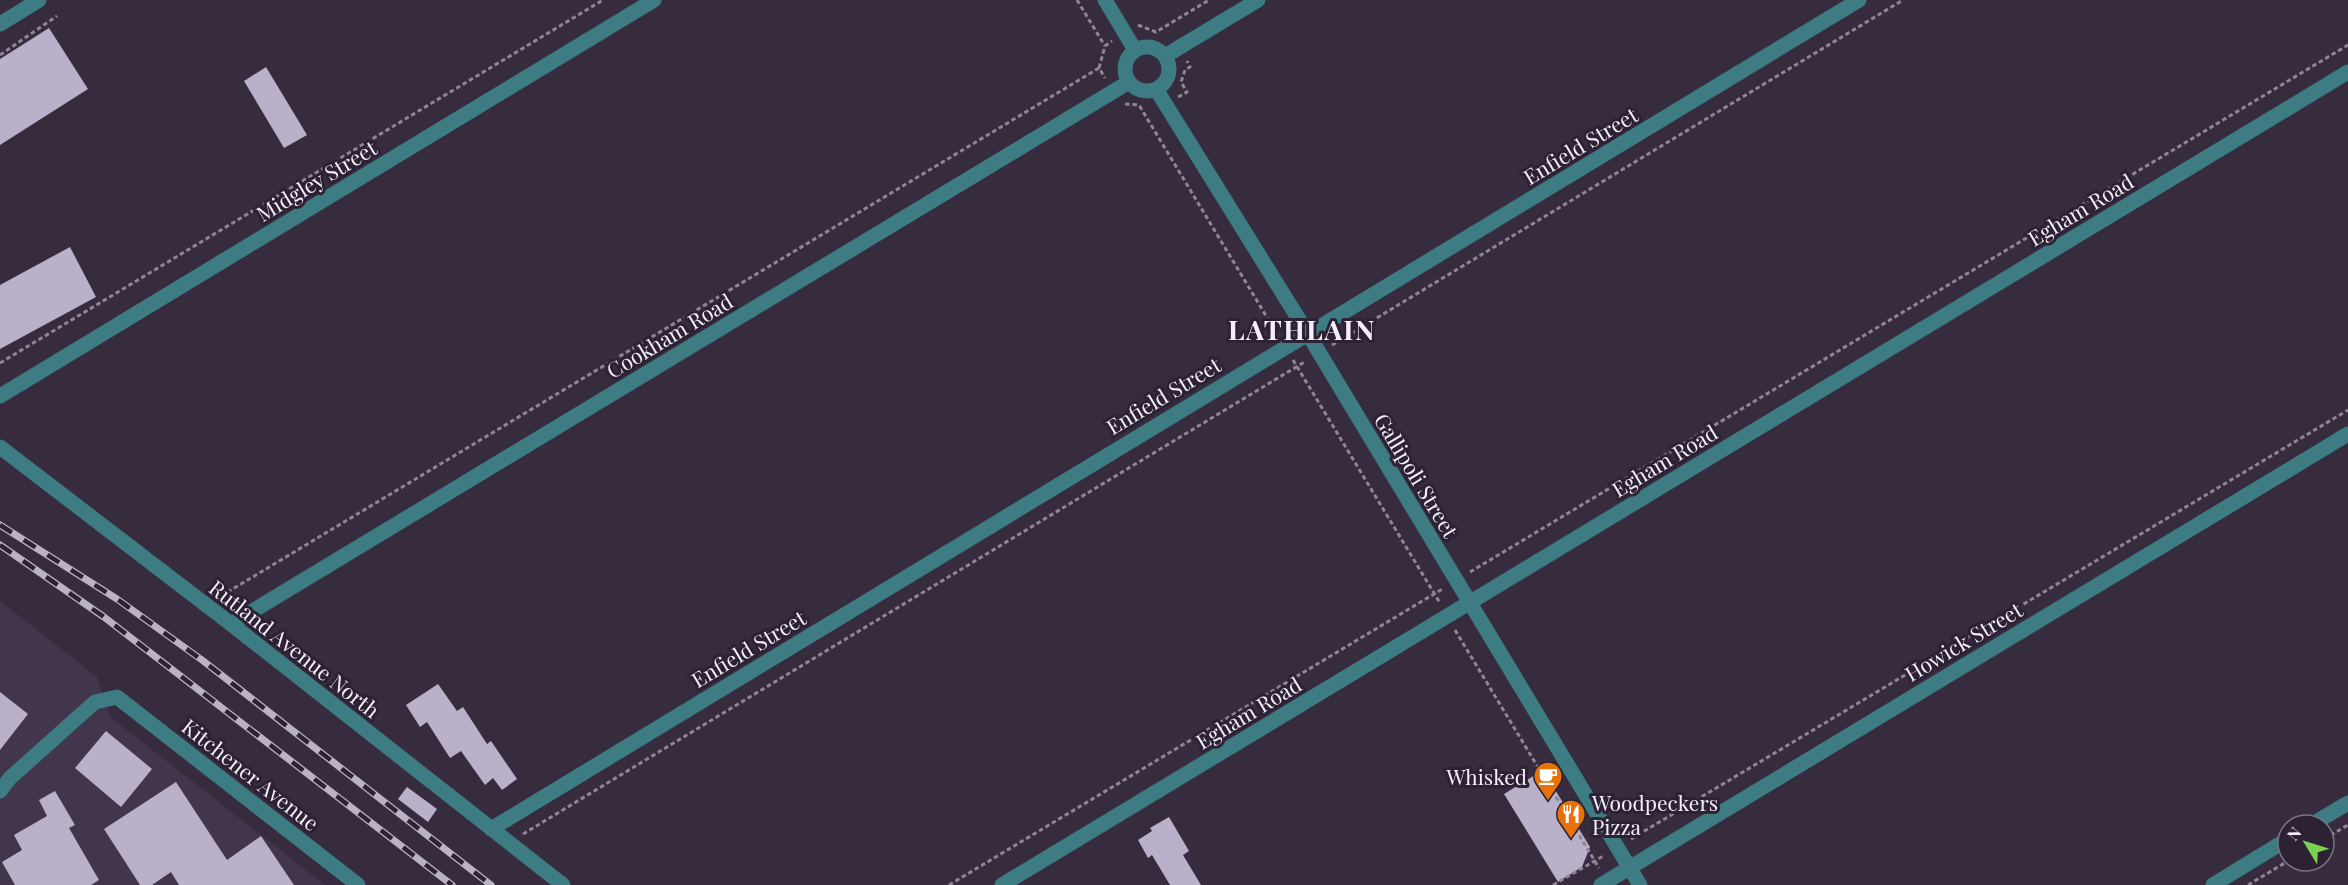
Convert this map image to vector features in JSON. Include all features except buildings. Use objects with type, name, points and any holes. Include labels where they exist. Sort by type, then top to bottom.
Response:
[{"type":"street","points":[[0,24],[39,0]]},
{"type":"street","name":"Midgley Street","points":[[0,396],[654,0]]},
{"type":"street","points":[[1105,0],[1136,50]]},
{"type":"street","points":[[1165,56],[1258,0]]},
{"type":"street","name":"Enfield Street","points":[[491,829],[1859,0]]},
{"type":"street","points":[[1154,48],[1165,56],[1168,63],[1167,78],[1156,89],[1144,91],[1129,82],[1125,68],[1126,61],[1136,50],[1154,48]]},
{"type":"street","name":"Egham Road","points":[[1002,885],[2348,72]]},
{"type":"street","name":"Cookham Road","points":[[231,624],[1129,82]]},
{"type":"street","name":"Gallipoli Street","points":[[1156,89],[1308,334],[1640,885]]},
{"type":"street","name":"Howick Street","points":[[1604,883],[2348,434]]},
{"type":"street","name":"Rutland Avenue North","points":[[0,447],[207,605],[563,885]]},
{"type":"street","name":"Kitchener Avenue","points":[[5,779],[95,702],[117,697],[358,885]]},
{"type":"street","points":[[0,791],[5,779]]},
{"type":"street","points":[[2332,813],[2348,803]]},
{"type":"street","points":[[2213,885],[2276,846]]},
{"type":"path","points":[[0,363],[603,0]]},
{"type":"path","points":[[1077,0],[1105,46]]},
{"type":"path","points":[[207,605],[1099,68],[1105,46],[1125,33],[1139,25],[1156,32],[1209,0]]},
{"type":"path","points":[[519,837],[1903,0]]},
{"type":"path","points":[[0,55],[57,16]]},
{"type":"path","points":[[1147,118],[1187,92],[1181,82],[1185,70],[1190,67],[1168,25]]},
{"type":"path","points":[[949,885],[2348,45]]},
{"type":"path","points":[[1099,68],[1120,103],[1138,105],[1147,118],[1595,861],[1604,883]]},
{"type":"path","points":[[1553,885],[2348,410]]},
{"type":"path","points":[[2248,885],[2276,868]]},
{"type":"shaded area","points":[[0,601],[97,677],[110,717],[325,885],[0,885]]},
{"type":"railway","points":[[0,525],[117,599],[202,660],[491,885]]},
{"type":"railway","points":[[0,545],[104,617],[452,885]]},
{"type":"place","name":"Whisked","points":[[1548,802]]},
{"type":"place","name":"Woodpeckers Pizza","points":[[1571,840]]},
{"type":"district","name":"LATHLAIN","points":[[1302,329]]}]
